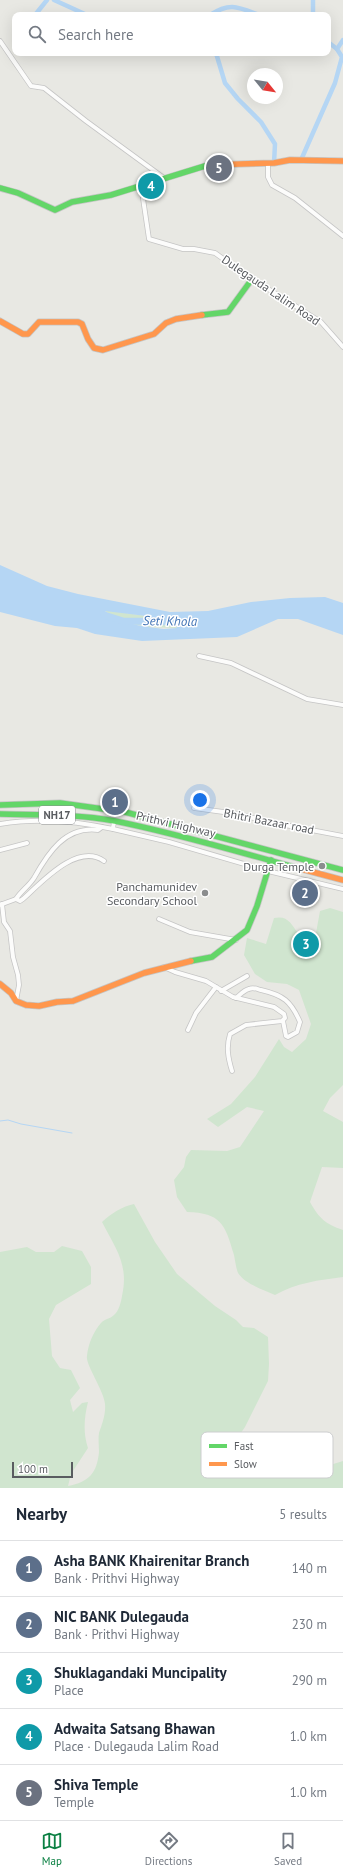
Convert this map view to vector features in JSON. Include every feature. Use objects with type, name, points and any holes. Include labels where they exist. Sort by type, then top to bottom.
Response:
[{"type":"main road","points":[[0,188],[18,193],[55,210],[72,202],[111,195],[203,166],[268,163],[290,160],[343,161]]},
{"type":"main road","points":[[0,321],[23,334],[28,334],[39,322],[78,322],[82,324],[88,339],[94,348],[104,350],[154,334],[166,322],[176,319],[228,312],[252,279]]},
{"type":"main road","points":[[0,805],[60,803],[125,812],[343,870]]},
{"type":"main road","name":"Prithvi Highway","points":[[0,814],[82,816],[114,821],[173,834],[343,880]]},
{"type":"main road","points":[[0,984],[12,993],[16,1001],[26,1005],[39,1006],[57,1002],[73,1001],[144,973],[164,967],[212,957],[247,930],[271,860]]},
{"type":"street","points":[[0,41],[31,86],[44,88],[86,121],[165,178]]},
{"type":"street","points":[[268,163],[268,177],[272,185],[295,198],[343,236]]},
{"type":"street","name":"Dulegauda Lalim Road","points":[[141,185],[149,239],[183,249],[194,248],[215,253],[252,279],[321,322],[343,347]]},
{"type":"street","points":[[199,656],[230,663],[307,699],[343,705]]},
{"type":"street","name":"Bhitri Bazaar road","points":[[194,808],[238,814],[270,822],[343,836]]},
{"type":"street","points":[[0,824],[22,820],[87,824],[168,842],[268,871],[343,889]]},
{"type":"street","points":[[112,829],[114,821]]},
{"type":"street","points":[[173,834],[176,825]]},
{"type":"street","points":[[16,899],[34,878],[44,859],[67,835],[90,829],[98,830],[102,827]]},
{"type":"street","points":[[0,850],[26,843]]},
{"type":"street","points":[[16,1001],[19,985],[18,975],[12,958],[10,931],[4,922],[1,904],[16,899],[20,901],[55,870],[70,861],[85,856],[97,856],[104,861]]},
{"type":"street","points":[[159,919],[190,932],[236,940]]},
{"type":"street","points":[[164,967],[174,972],[196,977],[236,998],[268,1005],[280,1010],[285,1018],[283,1021],[286,1036],[288,1037],[297,1032],[300,1022],[296,1012],[284,998],[277,994],[252,988],[247,989],[236,998]]},
{"type":"street","points":[[221,991],[247,976]]},
{"type":"street","points":[[188,1030],[196,1013],[216,987]]},
{"type":"street","points":[[232,1071],[228,1057],[228,1040],[230,1034],[246,1025],[283,1021]]},
{"type":"green space","points":[[104,610],[147,616],[143,626],[122,621]]},
{"type":"green space","points":[[162,619],[175,622],[177,628],[147,627],[152,620]]},
{"type":"green space","points":[[330,908],[343,912],[343,1085],[330,1098],[323,1111],[343,1122],[343,1168],[322,1167],[310,1202],[323,1220],[343,1230],[343,1277],[299,1285],[275,1295],[255,1286],[241,1277],[237,1271],[228,1235],[220,1222],[207,1215],[187,1212],[177,1197],[174,1180],[184,1167],[186,1157],[191,1150],[227,1151],[240,1147],[264,1111],[247,1107],[218,1127],[207,1119],[231,1104],[255,1077],[279,1039],[284,1047],[292,1052],[306,1039],[311,1024],[299,990],[287,984],[267,982],[255,974],[244,955],[247,938],[266,944],[274,918],[279,917],[289,921],[298,933],[307,937],[316,933],[320,911]]},
{"type":"green space","points":[[134,1204],[155,1242],[177,1274],[243,1327],[254,1328],[268,1337],[268,1381],[242,1432],[201,1432],[201,1478],[333,1478],[333,1464],[343,1461],[343,1488],[0,1488],[0,1252],[27,1247],[36,1252],[54,1252],[62,1246],[82,1251],[91,1267],[91,1284],[56,1305],[49,1319],[52,1356],[60,1368],[71,1370],[80,1388],[70,1400],[73,1412],[82,1403],[88,1402],[85,1437],[88,1448],[71,1474],[68,1486],[81,1482],[91,1475],[96,1466],[99,1452],[99,1433],[105,1411],[104,1399],[87,1360],[88,1347],[93,1334],[102,1322],[116,1313],[120,1306],[124,1285],[124,1275],[120,1258],[102,1222],[109,1216]]},
{"type":"water","points":[[0,565],[47,586],[78,594],[170,612],[208,611],[251,602],[290,598],[325,597],[343,603],[343,635],[298,619],[278,619],[237,637],[142,641],[95,634],[77,628],[55,626],[0,612]],"holes":[[[105,611],[146,616],[143,626],[123,621]],[[162,619],[175,622],[177,628],[164,629],[148,627],[152,620]]]},
{"type":"waterway","points":[[37,12],[47,0]]},
{"type":"waterway","points":[[54,0],[80,12]]},
{"type":"waterway","points":[[313,0],[313,12]]},
{"type":"waterway","points":[[215,12],[229,7],[240,8],[251,12]]},
{"type":"waterway","points":[[337,49],[343,40]]},
{"type":"waterway","points":[[301,160],[335,83],[342,57],[337,49],[331,44]]},
{"type":"waterway","points":[[217,56],[225,83],[238,99],[261,122],[275,144],[274,163]]},
{"type":"waterway","name":"Seti Khola","points":[[104,615],[123,621],[183,622]]},
{"type":"waterway","points":[[0,1121],[8,1120],[21,1124],[72,1133]]},
{"type":"traffic: fast","points":[[0,188],[18,193],[55,210],[72,202],[111,195],[208,165]]},
{"type":"traffic: fast","points":[[202,315],[228,312],[252,279]]},
{"type":"traffic: fast","points":[[0,805],[60,803],[125,812],[343,870]]},
{"type":"traffic: fast","points":[[0,814],[72,816],[115,821],[294,867]]},
{"type":"traffic: fast","points":[[191,961],[212,957],[247,930],[257,906],[271,860]]},
{"type":"traffic: slow","points":[[208,165],[274,163],[290,160],[343,161]]},
{"type":"traffic: slow","points":[[0,321],[23,334],[28,334],[39,322],[78,322],[82,324],[88,339],[94,348],[103,350],[154,334],[166,323],[176,319],[202,315]]},
{"type":"traffic: slow","points":[[294,867],[343,880]]},
{"type":"traffic: slow","points":[[0,984],[11,993],[16,1001],[26,1005],[39,1006],[57,1002],[73,1001],[144,973],[191,961]]},
{"type":"place","name":"Shiva Temple","points":[[219,168]]},
{"type":"place","name":"Adwaita Satsang Bhawan","points":[[151,186]]},
{"type":"place","name":"Asha BANK Khairenitar Branch","points":[[115,802]]},
{"type":"place","name":"Durga Temple","points":[[322,866]]},
{"type":"place","name":"Panchamunidev Secondary School","points":[[205,893]]},
{"type":"place","name":"NIC BANK Dulegauda","points":[[305,893]]},
{"type":"place","name":"Shuklagandaki Muncipality","points":[[306,944]]}]
